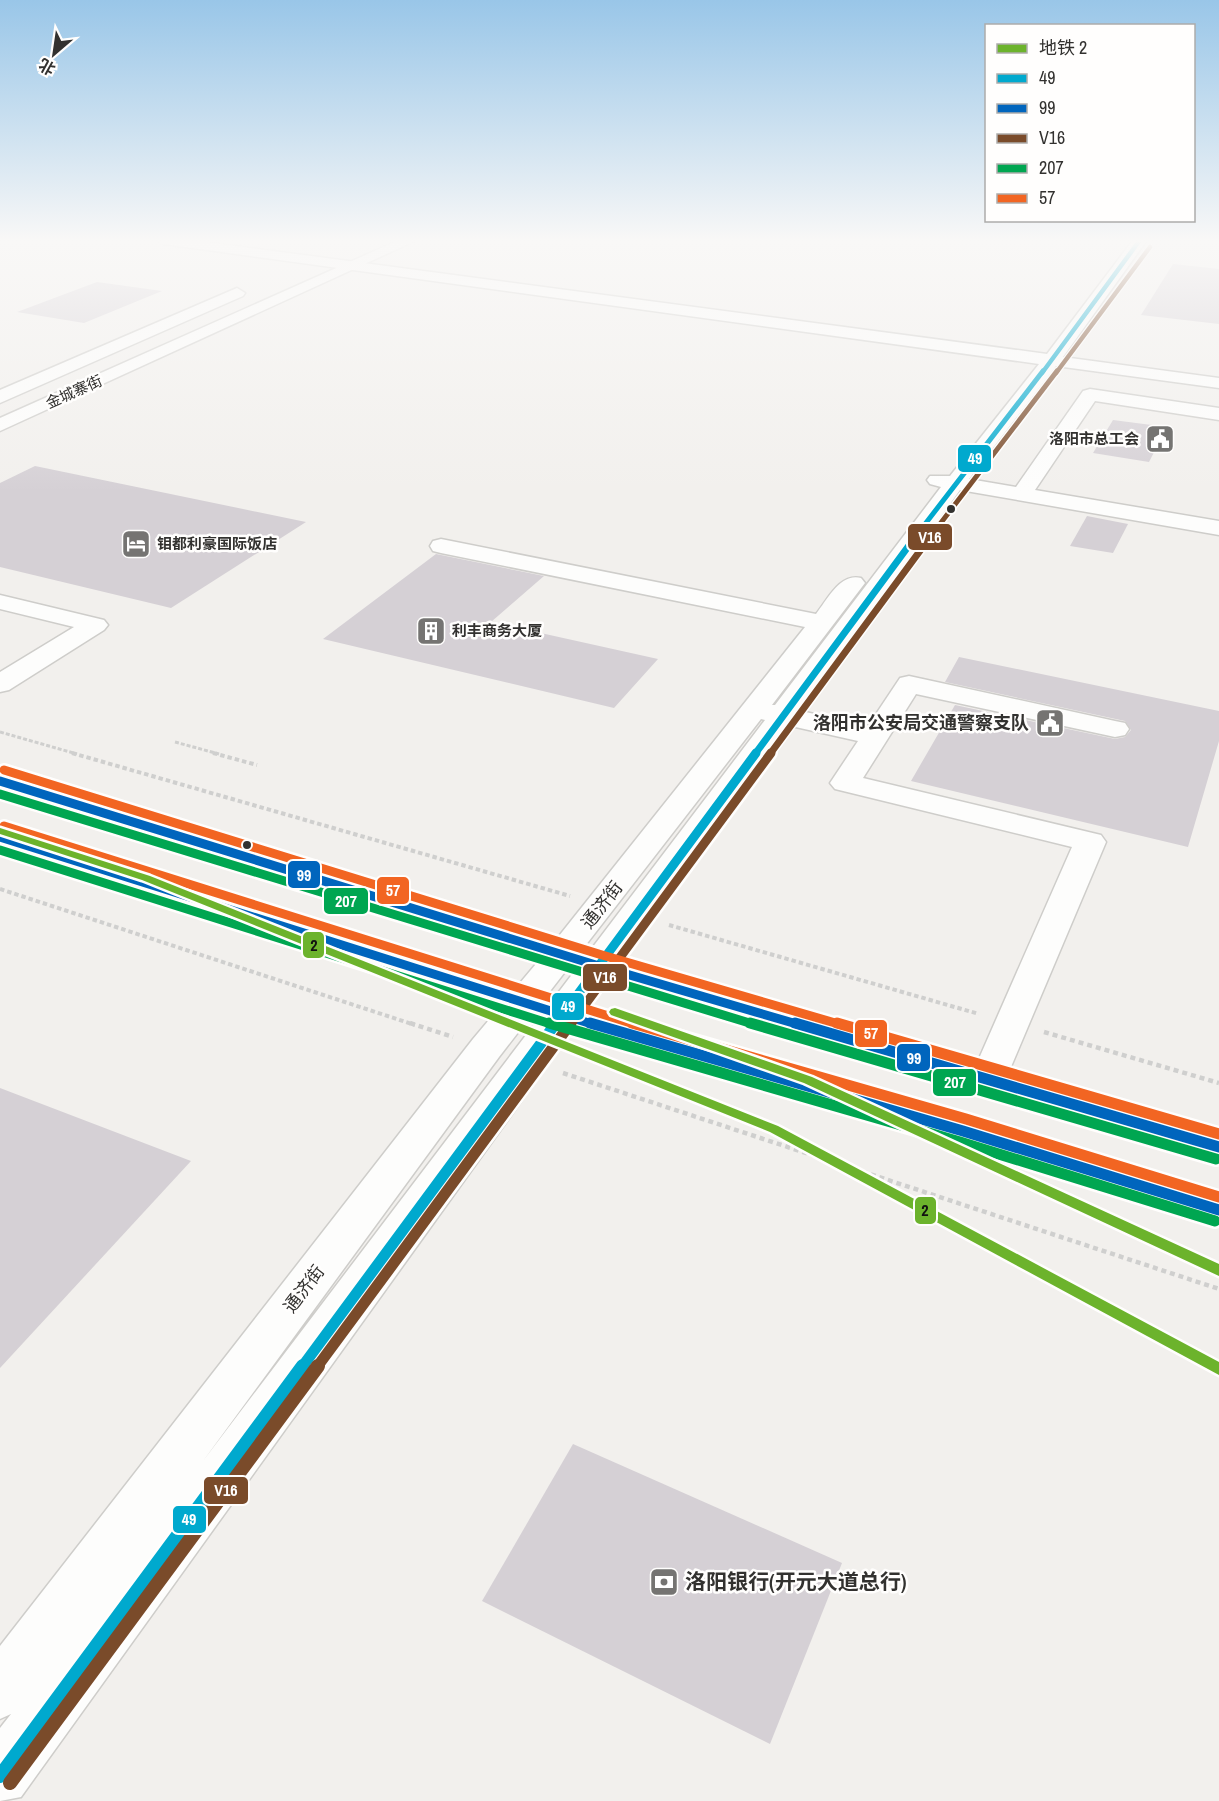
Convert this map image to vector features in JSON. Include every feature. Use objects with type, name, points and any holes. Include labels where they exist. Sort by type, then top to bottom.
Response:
[{"type":"street","name":"金城寨街","points":[[0,397],[166,324]]},
{"type":"street","name":"金城寨街","points":[[0,425],[223,324]]},
{"type":"street","points":[[823,324],[1219,375]]},
{"type":"street","name":"通济街","points":[[0,1691],[581,960],[783,715],[945,481],[1069,324]]},
{"type":"street","points":[[1044,353],[1219,383]]},
{"type":"street","points":[[1022,494],[1090,395],[1219,414]]},
{"type":"street","points":[[945,481],[1219,528]]},
{"type":"street","name":"通济街","points":[[581,960],[754,709],[822,623],[945,481]]},
{"type":"street","points":[[441,546],[822,623]]},
{"type":"street","points":[[0,602],[95,626],[0,684]]},
{"type":"street","points":[[0,655],[33,664]]},
{"type":"street","points":[[989,1078],[1090,842],[845,783],[909,684],[1115,729]]},
{"type":"street","points":[[754,709],[875,736]]},
{"type":"street","points":[[0,781],[581,960],[1219,1147]]},
{"type":"street","points":[[0,837],[543,1009],[963,1131],[1219,1210]]},
{"type":"street","name":"通济街","points":[[0,1776],[506,1054]]},
{"type":"path","points":[[175,742],[257,765]]},
{"type":"path","points":[[0,889],[1219,1289]]},
{"type":"building","name":"洛阳市总工会","points":[[1113,420],[1167,427],[1149,462],[1093,453]]},
{"type":"building","name":"钼都利豪国际饭店","points":[[35,466],[306,522],[171,608],[0,567],[0,483]]},
{"type":"building","points":[[1087,516],[1128,524],[1113,553],[1070,546]]},
{"type":"building","name":"利丰商务大厦","points":[[436,554],[544,576],[491,622],[658,659],[614,708],[323,639]]},
{"type":"building","points":[[959,657],[1219,711],[1219,741],[1188,847],[911,781],[955,705],[1115,739],[1125,737],[1131,730],[1125,721],[945,682]]},
{"type":"building","points":[[0,1088],[191,1161],[0,1368]]},
{"type":"building","name":"洛阳银行(开元大道总行)","points":[[573,1444],[842,1563],[770,1744],[482,1601]]},
{"type":"metro line","name":"2","points":[[0,831],[146,878],[774,1129],[1219,1369]]},
{"type":"metro line","name":"2","points":[[615,1012],[808,1080],[1219,1270]]},
{"type":"transit line","name":"49","points":[[0,1776],[955,483],[1078,324]]},
{"type":"transit line","name":"V16","points":[[10,1783],[965,490],[1093,324]]},
{"type":"transit line","name":"57","points":[[4,770],[602,955],[1219,1134]]},
{"type":"transit line","name":"99","points":[[0,781],[599,966],[1219,1147]]},
{"type":"transit line","name":"207","points":[[0,794],[596,978],[1216,1159]]},
{"type":"transit line","name":"57","points":[[4,826],[565,1004],[966,1119],[1219,1197]]},
{"type":"transit line","name":"99","points":[[0,837],[562,1015],[963,1131],[1219,1210]]},
{"type":"transit line","name":"207","points":[[0,850],[558,1026],[960,1142],[1215,1221]]},
{"type":"place","name":"洛阳市总工会","points":[[1160,439]]},
{"type":"place","name":"钼都利豪国际饭店","points":[[136,544]]},
{"type":"place","name":"利丰商务大厦","points":[[431,631]]},
{"type":"place","name":"洛阳市公安局交通警察支队","points":[[1050,723]]},
{"type":"place","name":"洛阳银行(开元大道总行)","points":[[664,1582]]}]
